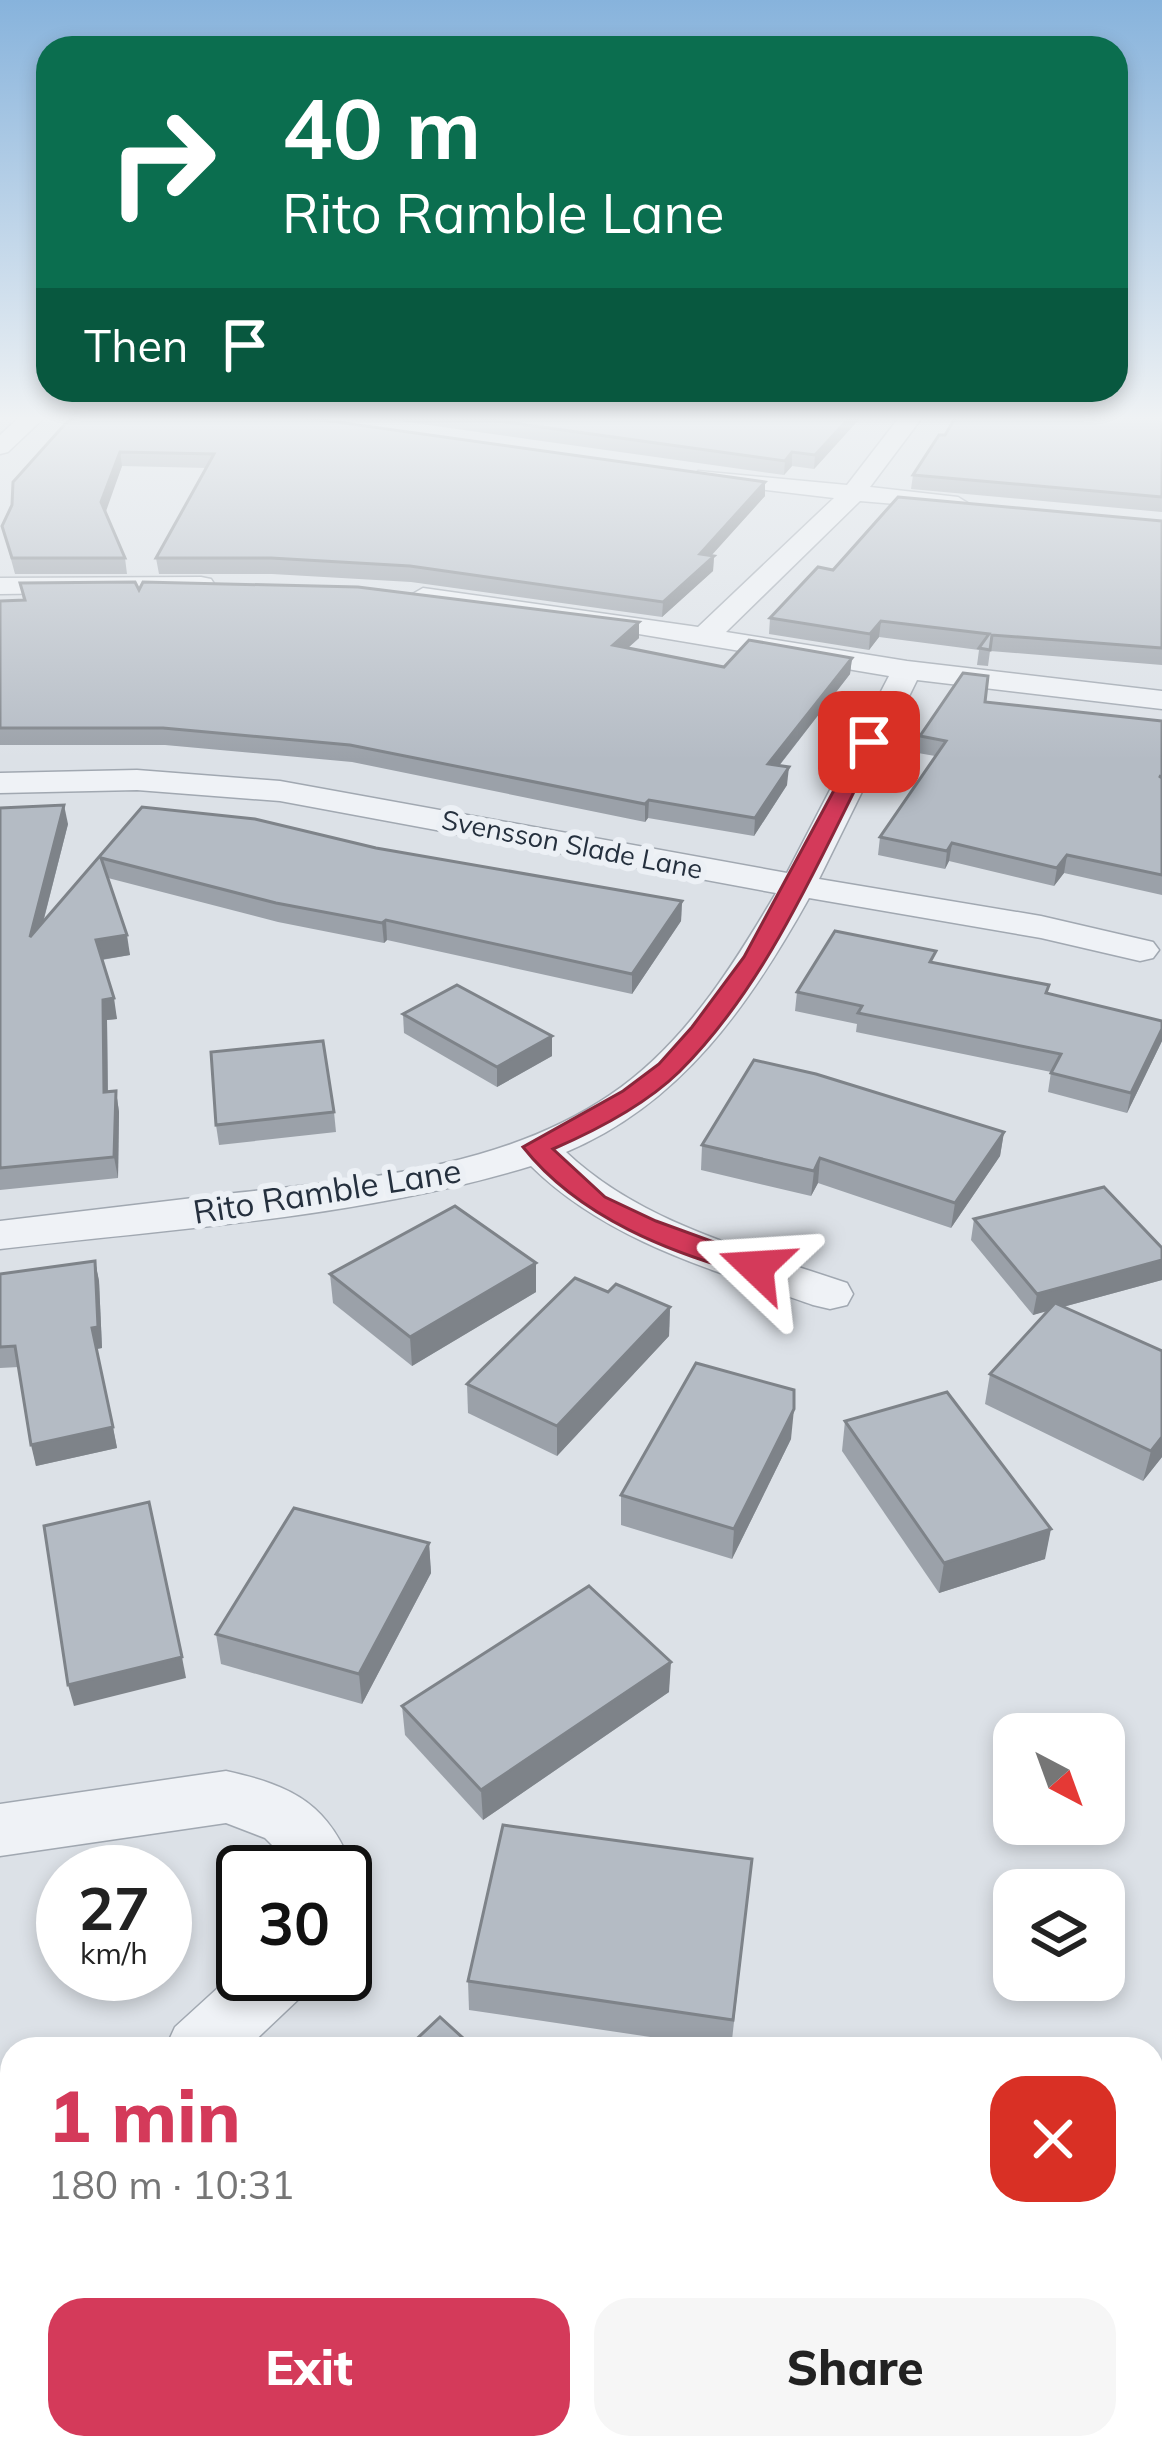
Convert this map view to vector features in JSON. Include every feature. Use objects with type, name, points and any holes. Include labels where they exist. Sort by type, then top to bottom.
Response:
[{"type":"street","points":[[704,638],[816,530]]},
{"type":"street","points":[[0,586],[227,585]]},
{"type":"street","points":[[388,592],[497,604],[907,670],[1162,700]]},
{"type":"street","name":"Rito Ramble Lane","points":[[0,1235],[398,1186],[467,1172],[582,1127],[668,1070],[731,993],[795,885],[907,670]]},
{"type":"street","name":"Svensson Slade Lane","points":[[0,783],[136,780],[280,790],[1057,930],[1140,950]]},
{"type":"street","points":[[536,1147],[596,1202],[646,1227],[830,1294]]},
{"type":"street","points":[[0,1830],[226,1798],[260,1803],[287,1819],[312,1845]]},
{"type":"street","points":[[212,2037],[251,2001]]},
{"type":"building","points":[[3,530],[113,530],[125,558],[12,558]]},
{"type":"building","points":[[172,530],[722,530],[700,554],[714,556],[663,602],[410,566],[271,558],[156,558]]},
{"type":"building","points":[[869,530],[1162,530],[1162,648],[992,635],[990,650],[979,648],[989,634],[881,621],[870,634],[770,618],[818,567],[833,570]]},
{"type":"building","points":[[135,582],[139,590],[143,582],[358,587],[639,622],[613,645],[724,667],[749,640],[852,658],[768,764],[789,767],[755,818],[649,800],[645,804],[350,745],[163,728],[0,728],[0,601],[25,600],[20,583]]},
{"type":"building","points":[[963,673],[988,676],[985,702],[1162,721],[1162,875],[1067,855],[1057,868],[952,843],[947,851],[880,837],[946,741],[920,736]]},
{"type":"building","points":[[64,805],[30,937],[142,807],[255,819],[376,848],[682,901],[632,974],[386,920],[276,903],[101,858],[127,935],[96,940],[114,998],[103,1000],[104,1092],[116,1091],[114,1157],[0,1168],[0,808]]},
{"type":"building","points":[[835,931],[936,951],[930,962],[1049,985],[1046,993],[1162,1021],[1162,1029],[1131,1093],[1051,1073],[1061,1054],[858,1013],[862,1006],[797,992]]},
{"type":"building","points":[[457,985],[552,1036],[497,1067],[403,1014]]},
{"type":"building","points":[[323,1041],[334,1112],[216,1125],[211,1052]]},
{"type":"building","points":[[754,1060],[816,1074],[1004,1132],[955,1203],[820,1158],[814,1171],[702,1145]]},
{"type":"building","points":[[1104,1187],[1162,1248],[1162,1260],[1037,1294],[974,1219]]},
{"type":"building","points":[[455,1206],[536,1263],[410,1337],[330,1274]]},
{"type":"building","points":[[95,1261],[98,1327],[92,1328],[113,1427],[31,1445],[15,1346],[0,1347],[0,1274]]},
{"type":"building","points":[[575,1278],[608,1292],[616,1284],[670,1307],[557,1426],[467,1384]]},
{"type":"building","points":[[1055,1303],[1162,1351],[1162,1437],[1151,1451],[990,1374]]},
{"type":"building","points":[[696,1363],[794,1390],[794,1409],[734,1529],[621,1495]]},
{"type":"building","points":[[947,1392],[1051,1529],[944,1563],[845,1421]]},
{"type":"building","points":[[149,1502],[182,1657],[68,1685],[44,1526]]},
{"type":"building","points":[[294,1508],[429,1543],[359,1674],[216,1634]]},
{"type":"building","points":[[589,1586],[671,1662],[481,1790],[402,1706]]},
{"type":"building","points":[[503,1825],[752,1859],[733,2020],[468,1981]]},
{"type":"building","points":[[440,2017],[462,2037],[419,2037]]},
{"type":"route","points":[[756,1267],[646,1227],[596,1202],[561,1175],[536,1147],[582,1127],[632,1096],[668,1070],[701,1033],[755,958],[869,742]]}]
